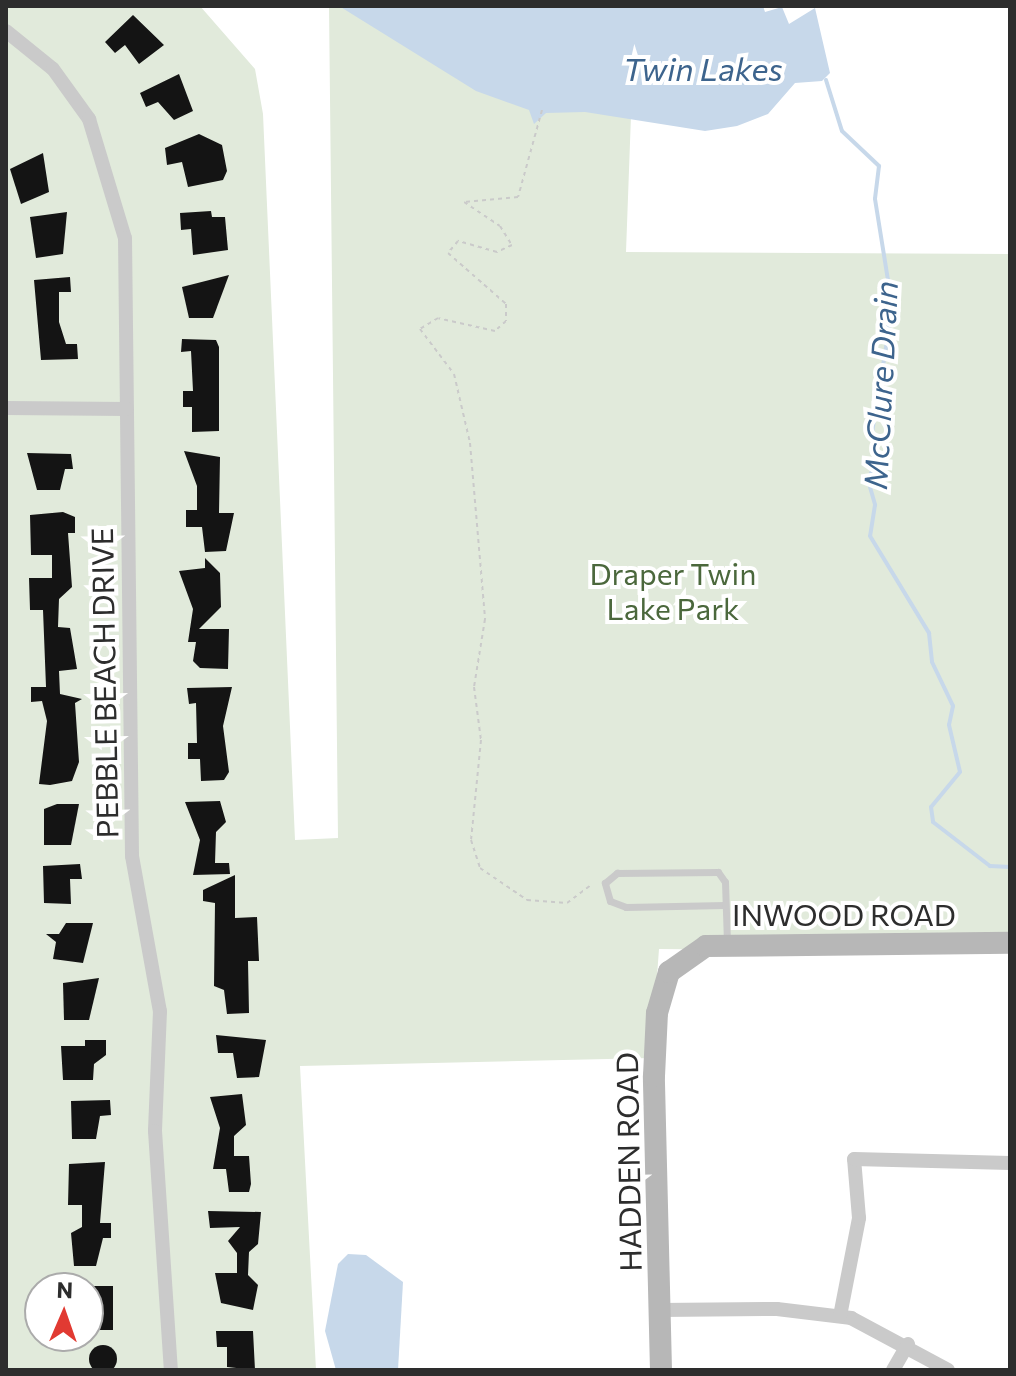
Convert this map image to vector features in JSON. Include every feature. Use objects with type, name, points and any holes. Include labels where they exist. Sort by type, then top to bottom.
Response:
[{"type":"street","name":"PEBBLE BEACH DRIVE","points":[[6,31],[53,69],[89,119],[116,192],[129,307],[127,409],[132,856],[159,998],[155,1131],[171,1370]]},
{"type":"street","points":[[6,408],[127,409]]},
{"type":"street","name":"INWOOD ROAD","points":[[681,960],[727,945],[1010,943]]},
{"type":"street","name":"HADDEN ROAD","points":[[661,1370],[657,1013],[669,972],[681,960]]},
{"type":"street","points":[[840,1316],[859,1218],[854,1159],[1010,1163]]},
{"type":"street","points":[[660,1310],[840,1316],[908,1344],[948,1370]]},
{"type":"street","points":[[893,1370],[908,1344]]},
{"type":"lane","points":[[725,905],[626,907],[610,901],[605,883],[617,873],[718,872],[725,905],[727,945]]},
{"type":"path","points":[[542,110],[518,197],[464,202],[500,226],[512,245],[497,252],[458,241],[448,253],[506,304],[506,321],[495,331],[438,318],[420,329],[454,374],[470,443],[485,619],[474,687],[481,740],[470,820],[475,854],[501,888],[527,900],[567,903],[591,885]]},
{"type":"green space","name":"Draper Twin Lake Park","points":[[6,6],[200,6],[255,69],[263,114],[295,840],[338,838],[329,6],[635,6],[626,252],[1010,254],[1010,952],[659,949],[651,1058],[300,1066],[316,1370],[6,1370]]},
{"type":"water","name":"Twin Lakes","points":[[339,6],[763,6],[765,12],[782,7],[789,24],[815,8],[830,73],[822,81],[795,83],[768,114],[737,126],[705,131],[585,112],[546,113],[534,124],[529,110],[476,91]]},
{"type":"water","points":[[348,1254],[366,1255],[403,1282],[398,1370],[336,1370],[325,1331],[338,1264]]},
{"type":"building","points":[[133,15],[164,45],[139,64],[125,45],[115,53],[105,42]]},
{"type":"building","points":[[179,74],[193,111],[174,120],[158,102],[146,107],[140,93]]},
{"type":"building","points":[[199,134],[222,145],[227,171],[223,180],[188,187],[182,162],[167,165],[165,148]]},
{"type":"building","points":[[43,153],[49,192],[21,204],[10,169]]},
{"type":"building","points":[[211,211],[212,217],[225,217],[228,250],[193,255],[191,229],[181,230],[180,213]]},
{"type":"building","points":[[67,212],[63,254],[36,258],[30,217]]},
{"type":"building","points":[[229,275],[213,318],[189,318],[182,287]]},
{"type":"building","points":[[70,277],[71,292],[59,292],[59,322],[66,344],[77,344],[78,359],[41,360],[34,280]]},
{"type":"building","points":[[182,339],[216,340],[219,347],[219,431],[192,432],[192,407],[183,407],[183,391],[193,391],[191,351],[181,352]]},
{"type":"building","points":[[184,451],[220,457],[219,513],[234,513],[226,551],[205,552],[202,527],[186,527],[186,510],[197,510],[197,486]]},
{"type":"building","points":[[27,453],[71,454],[73,469],[65,469],[60,490],[37,490]]},
{"type":"building","points":[[63,512],[75,517],[75,533],[68,533],[72,587],[59,599],[58,627],[70,628],[77,669],[59,671],[60,694],[82,699],[75,703],[79,762],[72,781],[50,785],[39,784],[47,721],[42,701],[31,702],[31,687],[46,687],[43,610],[30,610],[29,578],[52,578],[52,555],[31,555],[30,515]]},
{"type":"building","points":[[205,558],[220,573],[221,607],[199,629],[229,629],[228,669],[200,668],[193,661],[196,642],[188,642],[193,609],[179,571],[205,568]]},
{"type":"building","points":[[232,687],[223,726],[229,772],[224,780],[201,781],[200,759],[188,759],[188,743],[197,743],[196,703],[189,704],[187,688]]},
{"type":"building","points":[[220,801],[226,822],[216,832],[215,863],[229,863],[230,874],[193,875],[200,840],[185,802]]},
{"type":"building","points":[[57,804],[79,804],[71,845],[44,845],[44,809]]},
{"type":"building","points":[[80,864],[82,879],[70,879],[71,904],[44,903],[43,866]]},
{"type":"building","points":[[235,875],[235,918],[257,917],[259,961],[248,961],[249,1013],[227,1014],[224,990],[214,986],[215,903],[203,901],[203,890]]},
{"type":"building","points":[[66,923],[93,923],[83,963],[53,959],[56,942],[46,934],[59,934]]},
{"type":"building","points":[[99,978],[89,1020],[64,1020],[63,983]]},
{"type":"building","points":[[216,1035],[266,1040],[259,1077],[237,1078],[233,1053],[218,1053]]},
{"type":"building","points":[[85,1040],[106,1040],[106,1055],[94,1064],[93,1080],[63,1080],[61,1046],[85,1046]]},
{"type":"building","points":[[242,1094],[246,1125],[234,1136],[234,1156],[249,1156],[251,1184],[249,1192],[229,1192],[226,1169],[213,1169],[220,1128],[210,1097]]},
{"type":"building","points":[[110,1100],[111,1115],[100,1116],[96,1139],[72,1139],[71,1101]]},
{"type":"building","points":[[105,1162],[100,1223],[111,1223],[111,1238],[103,1238],[96,1266],[74,1266],[71,1233],[82,1227],[82,1205],[68,1205],[69,1164]]},
{"type":"building","points":[[208,1211],[261,1212],[258,1244],[249,1252],[248,1275],[258,1285],[253,1310],[221,1303],[215,1273],[237,1273],[237,1253],[228,1241],[240,1227],[210,1228]]},
{"type":"building","points":[[104,1286],[113,1286],[113,1330],[104,1330]]},
{"type":"building","points":[[216,1331],[253,1331],[255,1370],[227,1367],[227,1347],[217,1347]]},
{"type":"building","points":[[104,1345],[116,1354],[116,1364],[108,1372],[98,1372],[90,1364],[91,1352],[104,1352]]},
{"type":"waterway","name":"McClure Drain","points":[[826,80],[842,131],[879,166],[875,199],[888,280],[880,298],[889,329],[872,433],[879,457],[868,480],[875,505],[870,536],[929,633],[932,662],[953,706],[949,725],[960,772],[931,807],[933,822],[990,866],[1010,867]]}]
